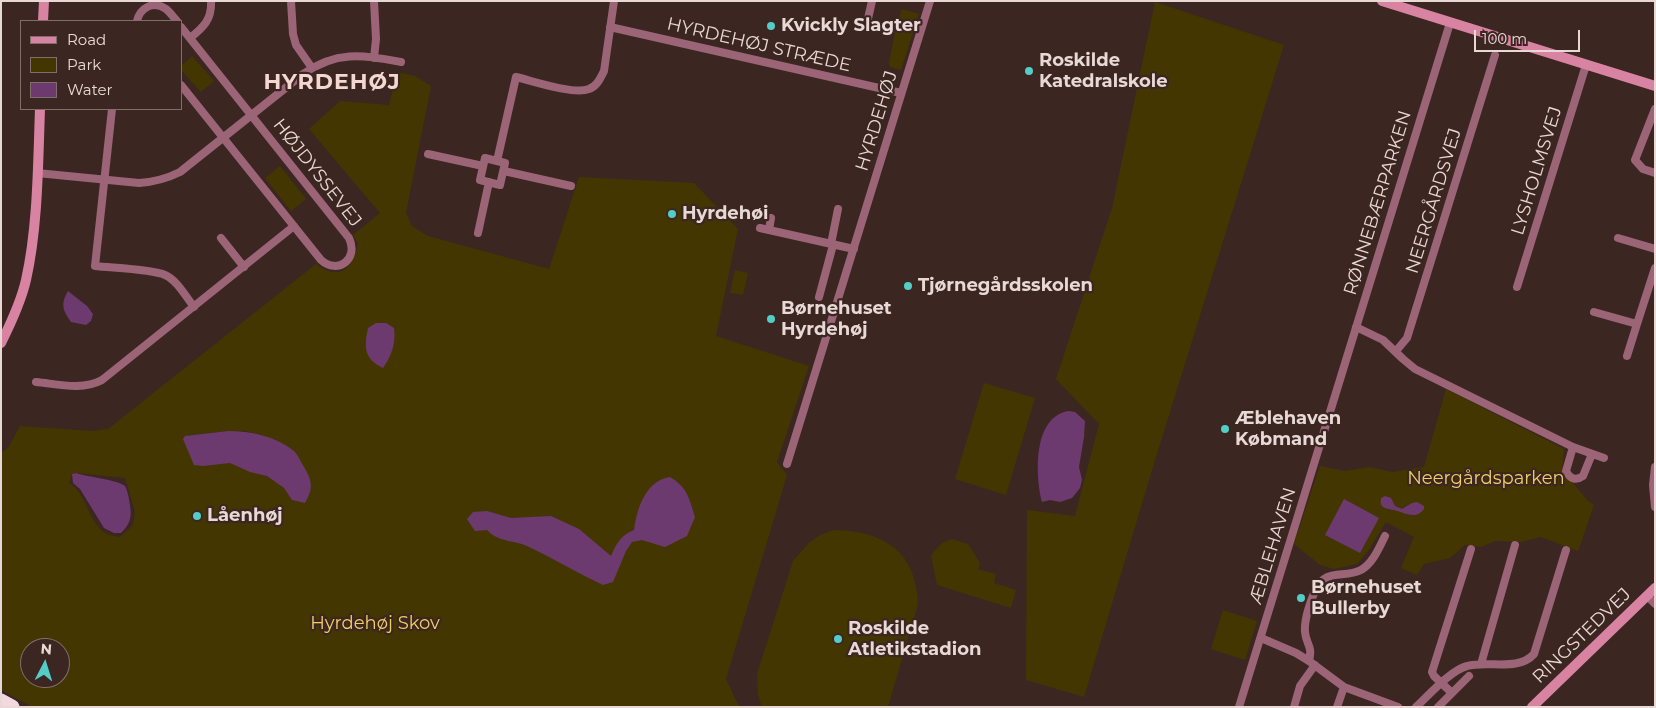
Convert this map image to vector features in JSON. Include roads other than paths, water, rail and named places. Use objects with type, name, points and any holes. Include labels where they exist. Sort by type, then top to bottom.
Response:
[{"type":"highway","points":[[1,701],[12,707]]},
{"type":"street","points":[[43,20],[44,1]]},
{"type":"street","points":[[138,1],[144,8]]},
{"type":"street","points":[[190,38],[204,27],[210,18],[211,1]]},
{"type":"street","points":[[291,1],[293,34],[296,45],[312,68]]},
{"type":"street","points":[[374,1],[376,39],[374,58]]},
{"type":"street","points":[[497,161],[516,77],[576,91],[588,90],[600,81],[604,72],[614,1]]},
{"type":"street","points":[[867,23],[872,1]]},
{"type":"street","name":"HYRDEHØJ","points":[[787,464],[930,1]]},
{"type":"street","points":[[1382,1],[1655,86]]},
{"type":"street","points":[[137,20],[144,8],[150,5],[163,7],[176,20]]},
{"type":"street","name":"RØNNEBÆRPARKEN","points":[[1335,393],[1450,23]]},
{"type":"street","name":"HYRDEHØJ STRÆDE","points":[[610,27],[901,93]]},
{"type":"street","name":"HØJDYSSEVEJ","points":[[182,28],[349,238],[352,243],[351,255],[343,264],[331,266],[326,264],[182,86]]},
{"type":"street","name":"NEERGÅRDSVEJ","points":[[1396,352],[1407,338],[1495,55]]},
{"type":"street","points":[[37,173],[139,183],[166,179],[180,172],[251,114],[312,68],[336,57],[352,56],[401,62]]},
{"type":"street","name":"LYSHOLMSVEJ","points":[[1517,287],[1586,65]]},
{"type":"street","points":[[1655,109],[1635,160],[1643,169],[1655,173]]},
{"type":"street","points":[[1,343],[16,312],[26,281],[31,252],[40,110]]},
{"type":"street","points":[[112,110],[95,266],[156,272],[166,275],[174,281],[194,307]]},
{"type":"street","points":[[428,154],[483,166]]},
{"type":"street","points":[[485,158],[505,163],[500,185],[480,180],[483,166],[485,158]]},
{"type":"street","points":[[504,171],[571,186]]},
{"type":"street","points":[[478,233],[489,182]]},
{"type":"street","points":[[819,297],[832,244],[838,209]]},
{"type":"street","points":[[771,218],[765,229],[854,250]]},
{"type":"street","points":[[36,382],[82,387],[93,385],[102,380],[294,226]]},
{"type":"street","points":[[221,238],[244,267]]},
{"type":"street","points":[[1618,238],[1655,249]]},
{"type":"street","points":[[1627,356],[1655,268]]},
{"type":"street","points":[[1594,312],[1637,324]]},
{"type":"street","points":[[1356,327],[1383,340],[1415,369],[1572,447],[1604,458]]},
{"type":"street","name":"ÆBLEHAVEN","points":[[1239,707],[1335,393]]},
{"type":"street","points":[[1572,447],[1566,471],[1573,479],[1579,479],[1583,476],[1592,454]]},
{"type":"street","points":[[1655,467],[1652,485],[1655,506]]},
{"type":"street","points":[[1294,707],[1300,686],[1312,663],[1311,651],[1304,630],[1320,582],[1332,575],[1362,570],[1373,558],[1385,536]]},
{"type":"street","points":[[1481,664],[1515,545]]},
{"type":"street","points":[[1452,693],[1432,672],[1471,549]]},
{"type":"street","points":[[1416,707],[1459,669],[1468,665],[1521,663],[1534,654],[1566,550]]},
{"type":"street","points":[[1651,592],[1655,604]]},
{"type":"street","name":"RINGSTEDVEJ","points":[[1532,707],[1651,592]]},
{"type":"street","points":[[1261,638],[1296,653],[1344,687],[1382,703],[1398,707]]},
{"type":"street","points":[[1438,707],[1469,676]]},
{"type":"street","points":[[1337,707],[1344,687]]},
{"type":"water","points":[[68,291],[87,306],[93,314],[91,321],[86,325],[71,322],[66,314],[63,304]]},
{"type":"water","points":[[376,323],[386,323],[394,328],[393,349],[383,368],[372,361],[366,347],[368,328]]},
{"type":"water","points":[[1069,411],[1075,412],[1085,421],[1079,467],[1082,480],[1080,488],[1072,498],[1060,502],[1050,500],[1042,502],[1038,477],[1039,448],[1049,423],[1057,415]]},
{"type":"water","points":[[228,431],[263,435],[294,451],[307,472],[311,485],[305,503],[292,500],[284,488],[267,476],[250,472],[230,463],[194,465],[183,439],[185,436]]},
{"type":"water","points":[[76,473],[116,482],[125,486],[131,510],[128,524],[121,533],[114,533],[104,528],[80,489],[73,483],[72,474]]},
{"type":"water","points":[[670,477],[684,489],[695,517],[687,536],[665,547],[642,540],[632,542],[626,551],[613,582],[603,585],[527,546],[496,537],[487,530],[475,531],[467,519],[473,512],[487,511],[511,518],[551,516],[579,529],[611,556],[620,540],[634,530],[637,513],[648,490],[654,484]]},
{"type":"water","points":[[1385,496],[1391,498],[1395,506],[1402,509],[1417,502],[1424,506],[1424,509],[1414,515],[1386,508],[1381,503],[1381,498]]},
{"type":"water","points":[[1344,499],[1379,518],[1360,553],[1325,535]]},
{"type":"place","name":"Kvickly Slagter","points":[[771,26]]},
{"type":"place","name":"Roskilde Katedralskole","points":[[1029,71]]},
{"type":"place","name":"Hyrdehøi","points":[[672,214]]},
{"type":"place","name":"Tjørnegårdsskolen","points":[[908,286]]},
{"type":"place","name":"Børnehuset Hyrdehøj","points":[[771,319]]},
{"type":"place","name":"Æblehaven Købmand","points":[[1225,429]]},
{"type":"place","name":"Låenhøj","points":[[197,516]]},
{"type":"place","name":"Børnehuset Bullerby","points":[[1301,598]]},
{"type":"place","name":"Roskilde Atletikstadion","points":[[838,639]]},
{"type":"district","name":"HYRDEHØJ","points":[[332,83]]},
{"type":"park label","name":"Neergårdsparken","points":[[1486,479]]},
{"type":"park label","name":"Hyrdehøj Skov","points":[[375,624]]}]
